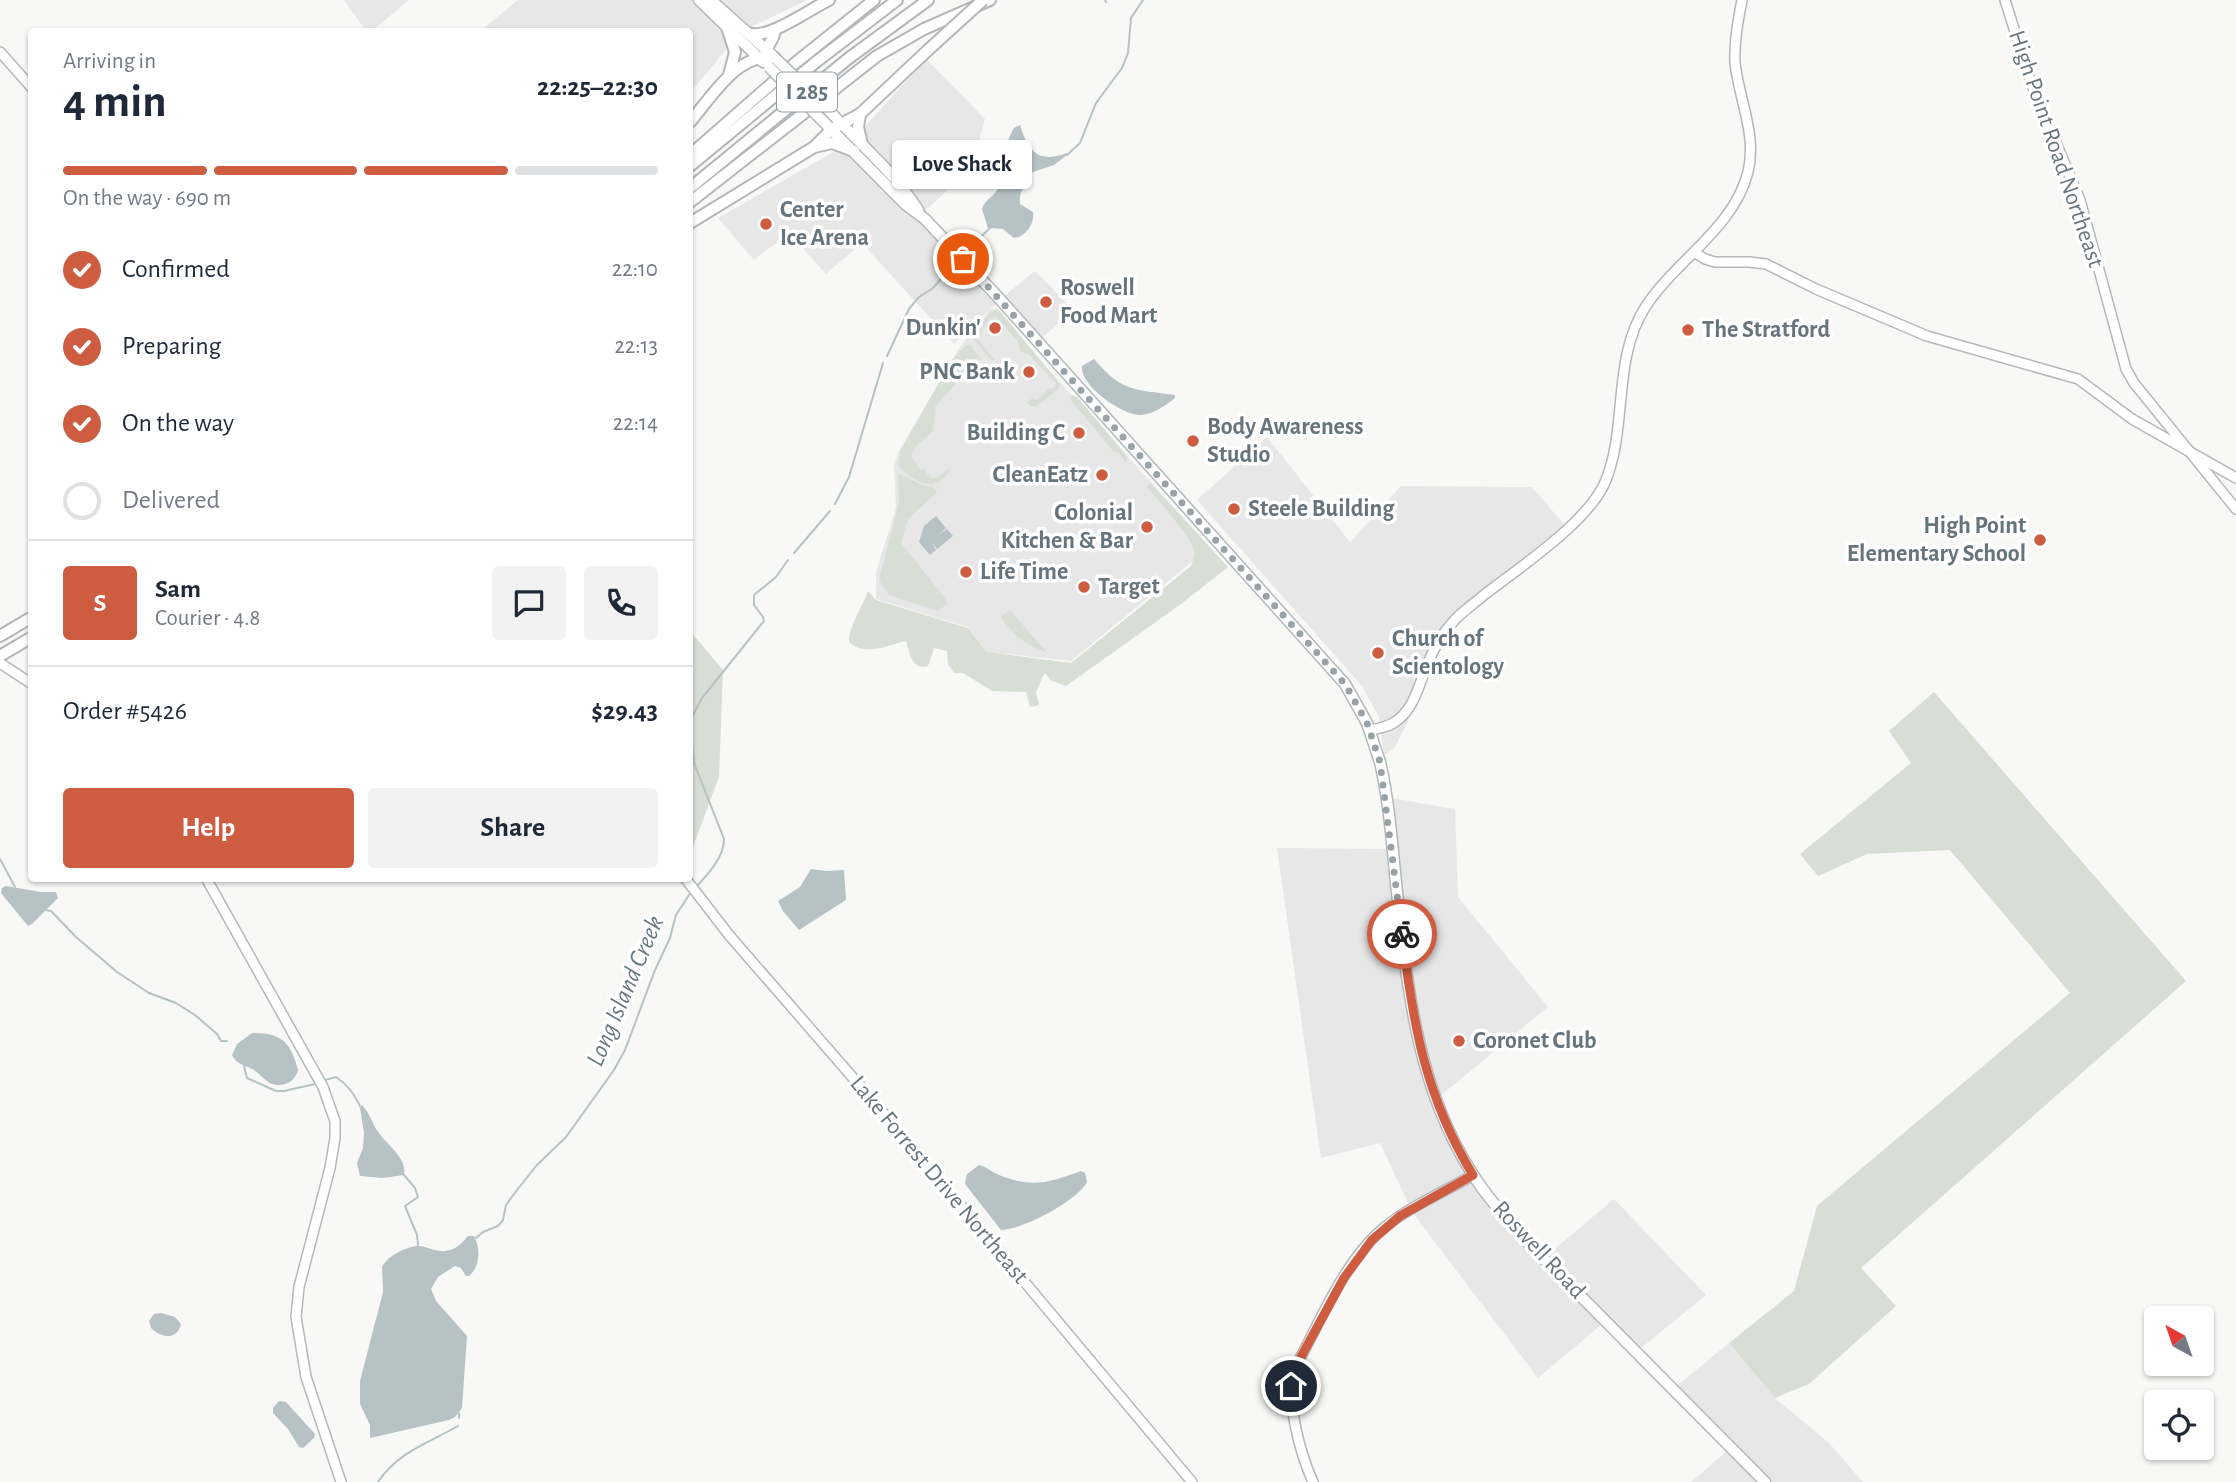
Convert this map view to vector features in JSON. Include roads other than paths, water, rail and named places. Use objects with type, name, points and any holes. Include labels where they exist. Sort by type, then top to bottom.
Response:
[{"type":"highway","points":[[748,33],[760,35],[775,30],[828,0]]},
{"type":"highway","points":[[693,152],[794,64],[874,0]]},
{"type":"highway","name":"I 285","points":[[693,164],[831,50],[897,0]]},
{"type":"highway","name":"I 285","points":[[693,186],[842,64],[928,0]]},
{"type":"highway","points":[[693,221],[814,147],[836,125],[860,114],[983,0]]},
{"type":"highway","points":[[693,200],[877,56],[924,29],[990,0]]},
{"type":"highway","points":[[727,27],[735,52],[727,79]]},
{"type":"highway","points":[[693,119],[743,63],[768,60],[775,30]]},
{"type":"highway","points":[[814,147],[832,144],[858,148],[860,114]]},
{"type":"highway","points":[[0,636],[28,619]]},
{"type":"highway","points":[[4,654],[28,639]]},
{"type":"main road","name":"Roswell Road","points":[[699,0],[727,27],[823,104],[836,125],[911,199],[920,214],[1013,313],[1345,684],[1370,730],[1384,777],[1410,999],[1417,1035],[1437,1103],[1449,1131],[1473,1175],[1529,1244],[1765,1482]]},
{"type":"main road","name":"Roswell Road","points":[[711,0],[748,33],[814,112],[836,125]]},
{"type":"street","points":[[1370,730],[1392,724],[1405,714],[1431,655],[1452,622],[1578,520],[1591,507],[1606,480],[1611,464],[1623,379],[1635,328],[1657,291],[1694,252],[1735,202],[1744,183],[1751,157],[1751,136],[1735,64],[1735,43],[1742,0]]},
{"type":"street","name":"High Point Road Northeast","points":[[2005,0],[2031,83],[2080,201],[2126,369],[2134,383],[2236,509]]},
{"type":"street","points":[[0,52],[28,84]]},
{"type":"street","points":[[1694,252],[1705,260],[1715,262],[1766,264],[1816,289],[1927,336],[2078,379],[2132,419],[2236,478]]},
{"type":"street","points":[[0,663],[28,681]]},
{"type":"street","points":[[208,882],[323,1087],[335,1121],[330,1168],[299,1287],[296,1317],[306,1377],[341,1482]]},
{"type":"street","name":"Lake Forrest Drive Northeast","points":[[688,882],[729,935],[874,1102],[1192,1482]]},
{"type":"street","points":[[1313,1482],[1303,1456],[1291,1398],[1291,1382],[1296,1366],[1344,1278],[1372,1240],[1400,1216],[1473,1175]]},
{"type":"waterway","name":"Long Island Creek","points":[[1067,155],[1080,143],[1096,103],[1122,68],[1128,53],[1131,18],[1143,0]]},
{"type":"waterway","name":"Long Island Creek","points":[[968,249],[990,228]]},
{"type":"waterway","name":"Long Island Creek","points":[[887,356],[909,309],[919,297],[933,288],[955,263]]},
{"type":"waterway","name":"Long Island Creek","points":[[835,504],[849,477],[883,363]]},
{"type":"waterway","name":"Long Island Creek","points":[[794,553],[830,511]]},
{"type":"waterway","name":"Long Island Creek","points":[[693,715],[702,698],[764,621],[754,605],[754,595],[776,577],[788,560]]},
{"type":"waterway","name":"Long Island Creek","points":[[693,752],[694,763],[724,839],[719,858],[697,886]]},
{"type":"waterway","points":[[0,859],[15,887]]},
{"type":"waterway","name":"Long Island Creek","points":[[476,1238],[498,1226],[503,1220],[506,1205],[517,1190],[537,1165],[566,1137],[614,1070],[625,1050],[670,938],[676,915],[691,892]]},
{"type":"waterway","points":[[46,910],[51,911],[76,937],[117,972],[149,993],[176,1003],[195,1015],[217,1034],[221,1041],[227,1041]]},
{"type":"waterway","points":[[244,1066],[247,1078],[276,1091],[315,1084]]},
{"type":"waterway","points":[[325,1080],[336,1077],[350,1090],[360,1106]]},
{"type":"waterway","points":[[404,1175],[415,1188],[418,1197],[405,1206],[417,1235],[418,1245]]},
{"type":"waterway","name":"Long Island Creek","points":[[459,1413],[459,1418]]},
{"type":"waterway","name":"Long Island Creek","points":[[378,1482],[404,1456],[458,1426]]},
{"type":"place","name":"Center Ice Arena","points":[[766,224]]},
{"type":"place","name":"Love Shack","points":[[963,259]]},
{"type":"place","name":"Roswell Food Mart","points":[[1046,302]]},
{"type":"place","name":"Dunkin'","points":[[995,328]]},
{"type":"place","name":"The Stratford","points":[[1688,330]]},
{"type":"place","name":"PNC Bank","points":[[1029,372]]},
{"type":"place","name":"Building C","points":[[1079,433]]},
{"type":"place","name":"Body Awareness Studio","points":[[1193,441]]},
{"type":"place","name":"CleanEatz","points":[[1102,475]]},
{"type":"place","name":"Steele Building","points":[[1234,509]]},
{"type":"place","name":"Colonial Kitchen & Bar","points":[[1147,527]]},
{"type":"place","name":"High Point Elementary School","points":[[2040,540]]},
{"type":"place","name":"Life Time","points":[[966,572]]},
{"type":"place","name":"Target","points":[[1084,587]]},
{"type":"place","name":"Church of Scientology","points":[[1378,653]]},
{"type":"place","name":"Coronet Club","points":[[1459,1041]]}]
